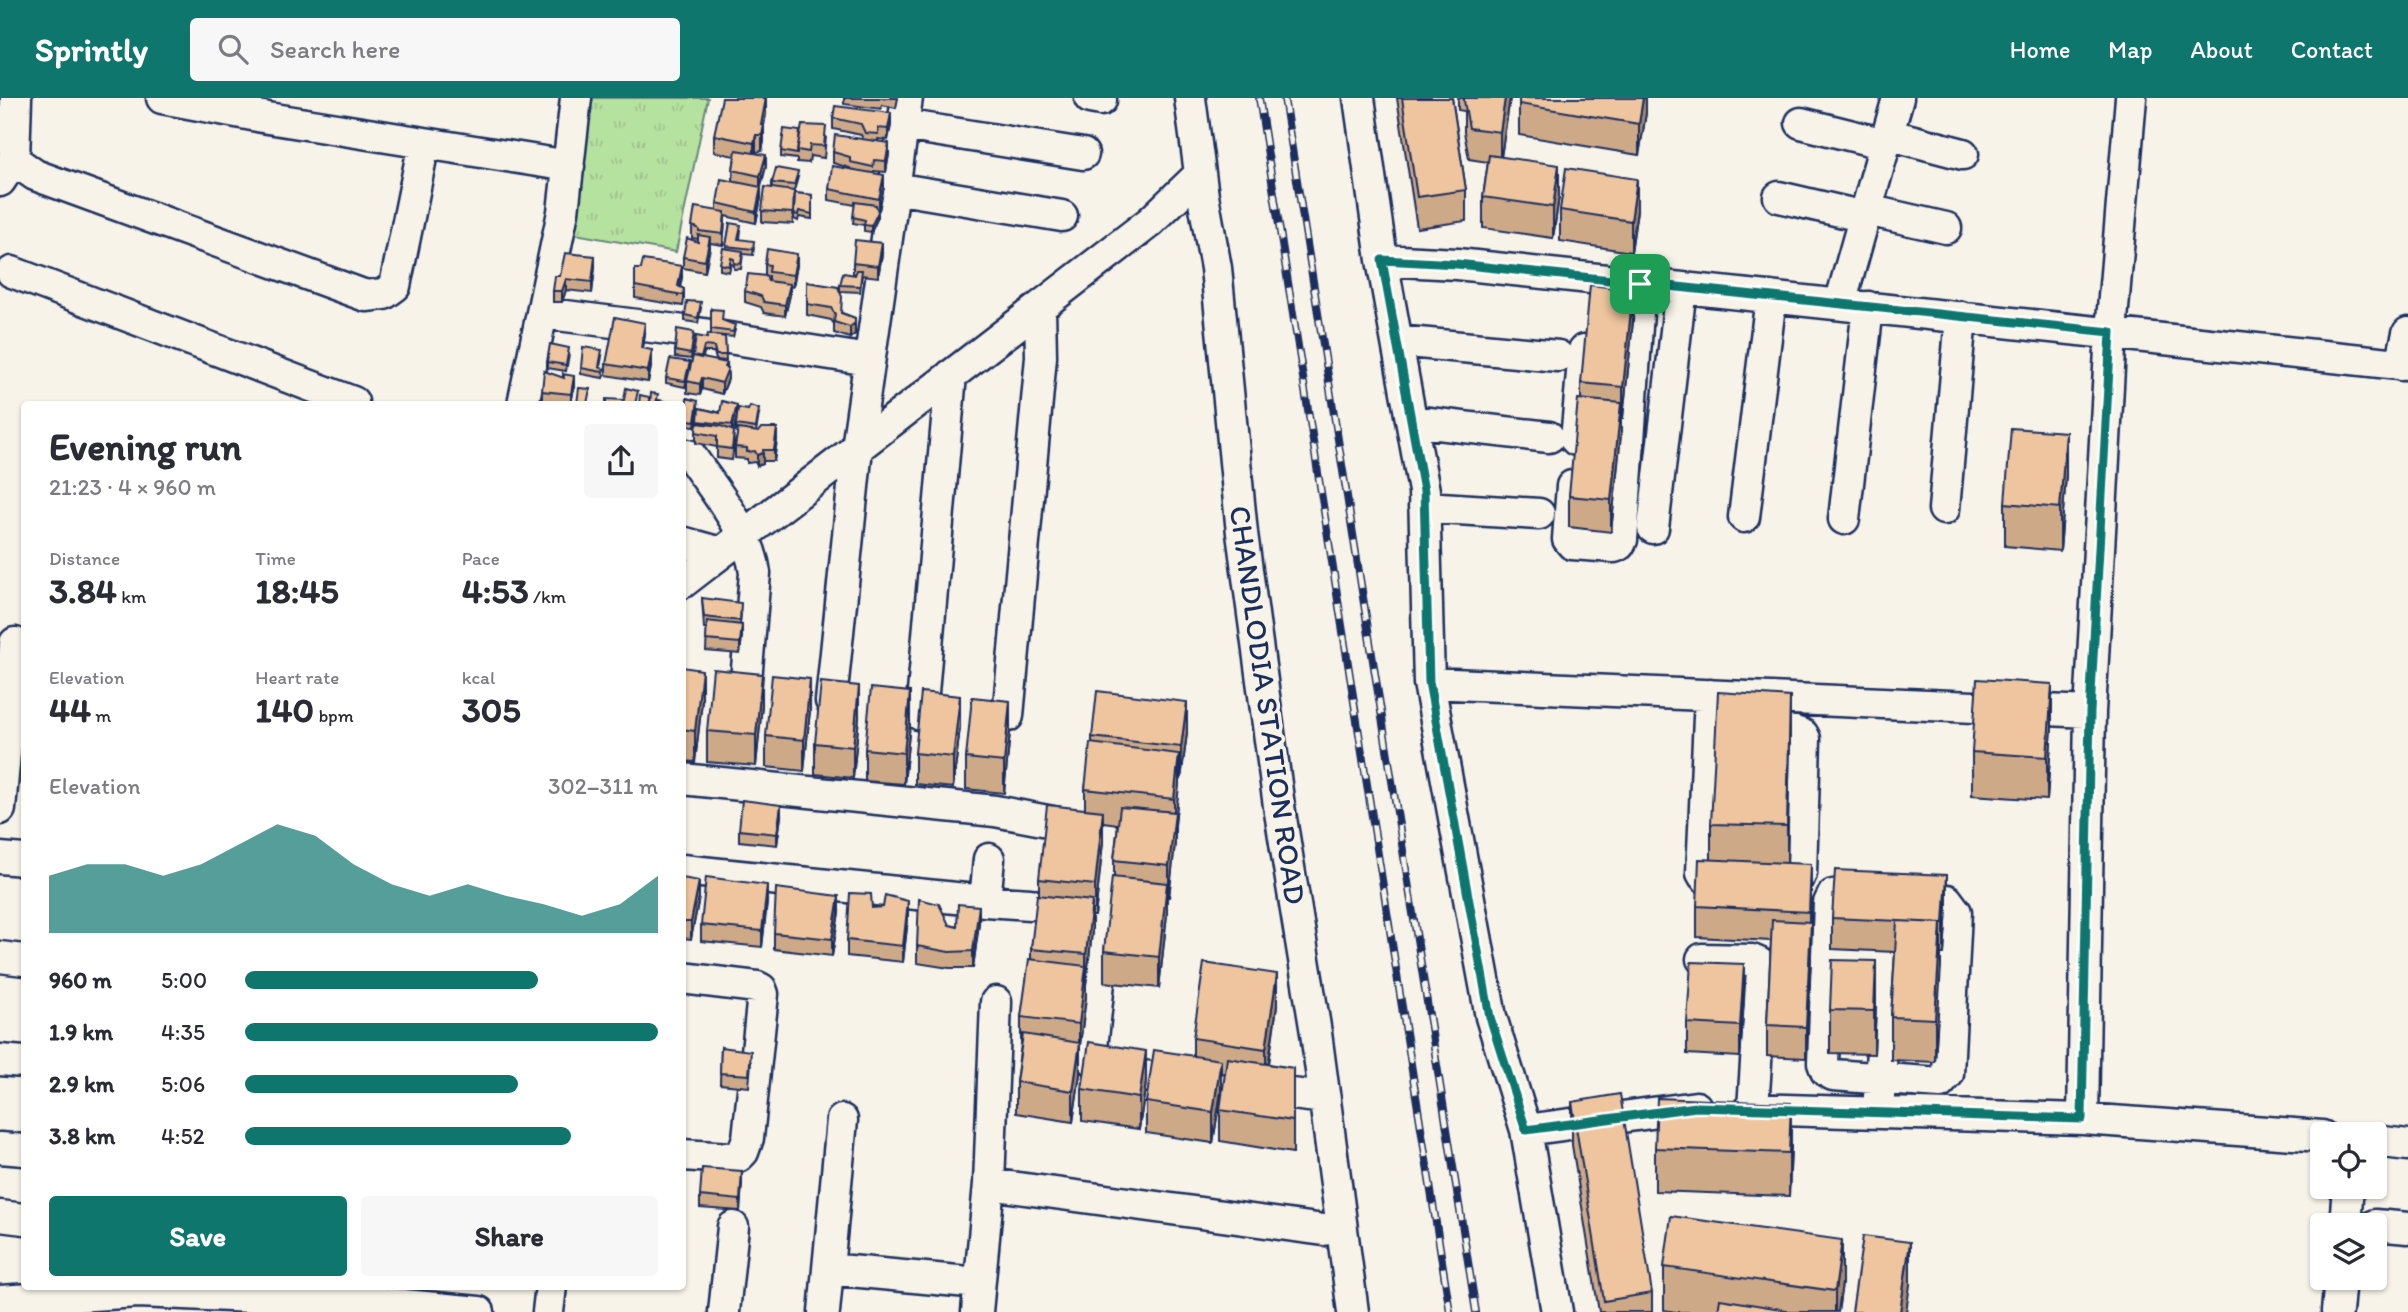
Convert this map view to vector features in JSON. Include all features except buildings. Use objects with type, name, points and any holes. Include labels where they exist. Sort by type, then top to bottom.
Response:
[{"type":"street","points":[[16,98],[7,171],[35,175],[366,296],[383,294],[395,286],[424,143]]},
{"type":"street","points":[[162,98],[569,166]]},
{"type":"street","points":[[524,401],[563,212],[576,98]]},
{"type":"street","name":"CHANDLODIA STATION ROAD","points":[[1190,98],[1216,268],[1242,533],[1279,806],[1316,1033],[1353,1312]]},
{"type":"street","points":[[1359,98],[1382,260],[1424,491],[1429,682],[1490,1017],[1526,1130],[1557,1312]]},
{"type":"street","points":[[1844,519],[1854,306],[1866,213],[1898,98]]},
{"type":"street","points":[[2082,1119],[2090,712],[2111,332],[2131,98]]},
{"type":"street","points":[[831,701],[857,449],[905,112],[1083,154]]},
{"type":"street","points":[[1801,123],[1963,154]]},
{"type":"street","points":[[686,580],[1150,222],[1200,174]]},
{"type":"street","points":[[894,188],[1062,216]]},
{"type":"street","points":[[1779,197],[1946,228]]},
{"type":"street","points":[[1382,260],[1457,264],[2405,365],[2408,333]]},
{"type":"street","points":[[12,272],[350,401]]},
{"type":"street","points":[[1638,317],[1597,315],[1568,539],[1572,544],[1614,547],[1622,540],[1638,317],[1640,284]]},
{"type":"street","points":[[1653,528],[1681,288]]},
{"type":"street","points":[[1744,517],[1771,297]]},
{"type":"street","points":[[1008,716],[1041,357],[1040,307]]},
{"type":"street","points":[[542,313],[684,331],[869,360]]},
{"type":"street","points":[[1944,509],[1961,317]]},
{"type":"street","points":[[1397,341],[1558,356]]},
{"type":"street","points":[[921,715],[951,375]]},
{"type":"street","points":[[1412,421],[1549,437]]},
{"type":"street","points":[[686,455],[691,456],[732,544],[753,559],[755,573],[745,693]]},
{"type":"street","points":[[1424,508],[1539,514]]},
{"type":"street","points":[[686,542],[732,544]]},
{"type":"street","points":[[0,809],[8,764],[13,643]]},
{"type":"street","points":[[1429,682],[2090,712]]},
{"type":"street","points":[[1709,727],[1796,732],[1803,735],[1801,874],[1795,883],[1710,881],[1704,878],[1702,873],[1710,695]]},
{"type":"street","points":[[686,779],[995,811],[1085,828],[1104,835],[1113,852],[1092,1048],[1096,1062],[1109,1072],[1325,1098]]},
{"type":"street","points":[[0,858],[21,860]]},
{"type":"street","points":[[985,901],[989,859]]},
{"type":"street","points":[[686,870],[1030,904]]},
{"type":"street","points":[[1833,895],[1947,901],[1955,912],[1953,962],[1948,1074],[1945,1081],[1940,1083],[1833,1075],[1826,1071],[1823,1063],[1829,903],[1833,895]]},
{"type":"street","points":[[1827,954],[1953,962]]},
{"type":"street","points":[[0,957],[21,960]]},
{"type":"street","points":[[1878,1113],[1888,958]]},
{"type":"street","points":[[1702,959],[1752,960],[1759,963],[1762,970],[1753,1109]]},
{"type":"street","points":[[686,978],[757,987],[763,994],[748,1138],[743,1152],[738,1157],[730,1158],[686,1154]]},
{"type":"street","points":[[828,1269],[978,1297],[989,1184],[996,1002]]},
{"type":"street","points":[[0,1059],[21,1062]]},
{"type":"street","points":[[1526,1130],[1696,1107],[2082,1119],[2310,1135]]},
{"type":"street","points":[[824,1312],[842,1120]]},
{"type":"street","points":[[2387,1142],[2408,1144]]},
{"type":"street","points":[[0,1148],[21,1150]]},
{"type":"street","points":[[989,1184],[1324,1230]]},
{"type":"street","points":[[0,1216],[21,1219]]},
{"type":"street","points":[[724,1312],[733,1227]]},
{"type":"street","points":[[2387,1227],[2408,1228]]},
{"type":"street","points":[[548,1312],[551,1290]]},
{"type":"street","points":[[2337,1312],[2339,1290]]},
{"type":"street","points":[[0,1301],[138,1292],[373,1294],[479,1312]]},
{"type":"green space","points":[[593,98],[708,98],[676,252],[564,232]]},
{"type":"railway","points":[[1259,98],[1450,1312]]},
{"type":"railway","points":[[1284,98],[1476,1312]]},
{"type":"route","points":[[1382,260],[1457,264],[1640,284],[2111,332],[2090,712],[2082,1119],[1696,1107],[1526,1130],[1490,1017],[1429,682],[1424,491],[1382,260]]}]
